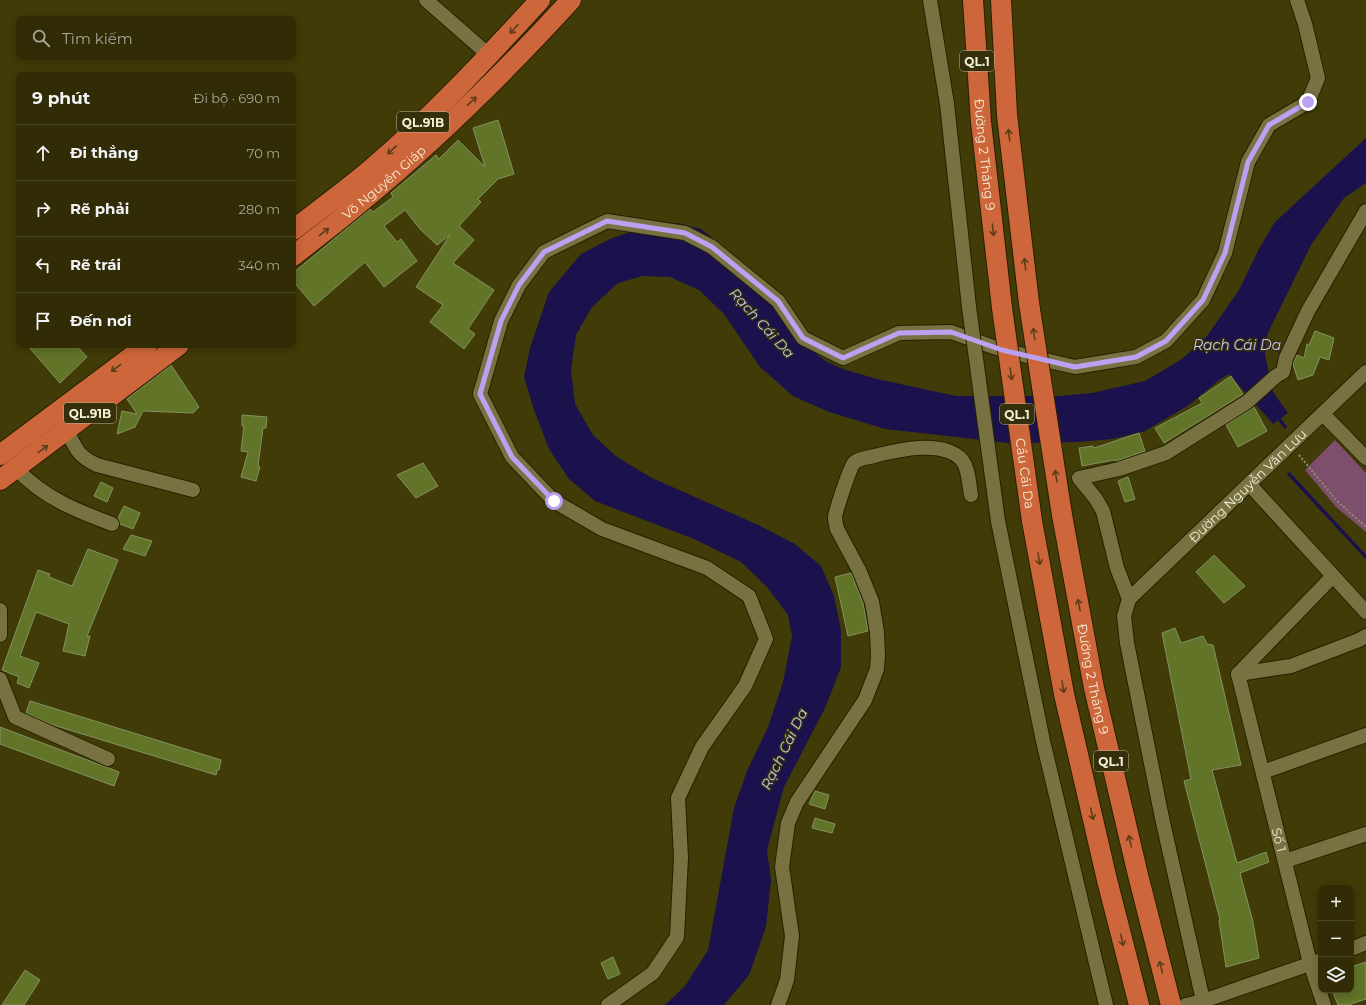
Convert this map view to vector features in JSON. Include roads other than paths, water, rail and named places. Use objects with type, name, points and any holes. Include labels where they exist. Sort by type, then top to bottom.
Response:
[{"type":"highway","name":"Võ Nguyên Giáp","points":[[296,228],[370,170],[433,112],[490,56],[540,0]]},
{"type":"highway","name":"Võ Nguyên Giáp","points":[[296,254],[362,201],[445,128],[532,42],[571,0]]},
{"type":"highway","points":[[968,0],[981,122]]},
{"type":"highway","name":"Đường 2 Tháng 9","points":[[973,0],[981,122],[1002,308]]},
{"type":"highway","name":"Đường 2 Tháng 9","points":[[1001,0],[1006,115],[1029,303],[1062,515],[1094,688],[1138,875],[1171,1005]]},
{"type":"highway","points":[[1006,115],[1012,0]]},
{"type":"highway","name":"Cầu Cái Da","points":[[1002,308],[1032,521],[1064,694],[1107,880],[1139,1005]]},
{"type":"highway","name":"QL.91B","points":[[0,455],[151,350],[162,348]]},
{"type":"highway","name":"QL.91B","points":[[0,480],[67,431],[151,350]]},
{"type":"street","points":[[426,0],[490,56]]},
{"type":"street","points":[[930,0],[947,104],[970,307],[998,521],[1043,741],[1106,1005]]},
{"type":"street","points":[[608,1005],[654,974],[677,937],[681,858],[678,798],[702,747],[745,686],[766,639],[748,596],[707,568],[602,529],[554,501],[512,457],[480,394],[501,321],[519,285],[544,252],[607,221],[685,233],[712,247],[778,301],[803,338],[843,358],[899,333],[951,332],[1002,350],[1075,367],[1136,357],[1166,341],[1203,300],[1225,253],[1248,162],[1269,125],[1308,102],[1318,78],[1305,24],[1297,0]]},
{"type":"street","points":[[1203,1003],[1162,818],[1127,643],[1124,616],[1129,600],[1117,568],[1103,511],[1092,493],[1079,478],[1162,455],[1247,402],[1276,376],[1283,372],[1286,358],[1308,311],[1366,211]]},
{"type":"street","name":"Đường Nguyễn Văn Lưu","points":[[1129,600],[1366,372]]},
{"type":"street","points":[[1323,414],[1366,458]]},
{"type":"street","points":[[67,431],[78,454],[84,459],[97,465],[193,490]]},
{"type":"street","points":[[778,1005],[787,980],[792,936],[782,867],[788,823],[797,802],[865,700],[877,669],[877,632],[872,602],[859,570],[837,529],[835,522],[851,467],[858,460],[894,451],[929,447],[948,451],[957,456],[966,467],[970,496]]},
{"type":"street","points":[[17,469],[26,480],[62,503],[112,524]]},
{"type":"street","points":[[1250,485],[1332,577],[1366,612]]},
{"type":"street","points":[[1238,674],[1332,577]]},
{"type":"street","points":[[0,610],[0,636]]},
{"type":"street","points":[[1238,674],[1291,666],[1366,636]]},
{"type":"street","name":"Số 1","points":[[1238,674],[1285,861],[1316,961],[1324,1005]]},
{"type":"street","points":[[0,679],[15,717],[108,758]]},
{"type":"street","points":[[1263,772],[1366,735]]},
{"type":"street","points":[[1285,861],[1366,834]]},
{"type":"street","points":[[1354,947],[1366,943]]},
{"type":"street","points":[[1186,1005],[1203,1003],[1316,961]]},
{"type":"water","name":"Rạch Cái Da","points":[[1366,138],[1366,183],[1344,198],[1311,245],[1267,335],[1265,355],[1273,392],[1288,413],[1273,424],[1229,374],[1219,380],[1189,405],[1145,431],[1112,439],[1078,442],[1009,443],[885,429],[829,412],[793,396],[760,367],[724,314],[699,290],[670,277],[642,276],[618,283],[592,307],[576,335],[571,370],[575,404],[593,435],[617,457],[652,478],[756,524],[795,544],[821,566],[834,596],[841,630],[841,667],[826,706],[784,787],[767,850],[771,880],[766,927],[749,975],[724,1005],[665,1005],[685,986],[708,950],[734,808],[747,771],[768,727],[783,682],[792,636],[788,615],[767,587],[741,562],[694,539],[595,501],[569,479],[549,449],[534,410],[524,377],[530,348],[549,292],[581,254],[612,238],[646,227],[677,223],[701,229],[733,255],[790,318],[814,352],[827,362],[843,369],[877,379],[956,396],[1058,396],[1092,393],[1145,381],[1182,359],[1207,336],[1239,290],[1258,251],[1274,223]]},
{"type":"waterway","points":[[1277,416],[1285,427]]},
{"type":"waterway","points":[[1289,474],[1366,557]]}]
